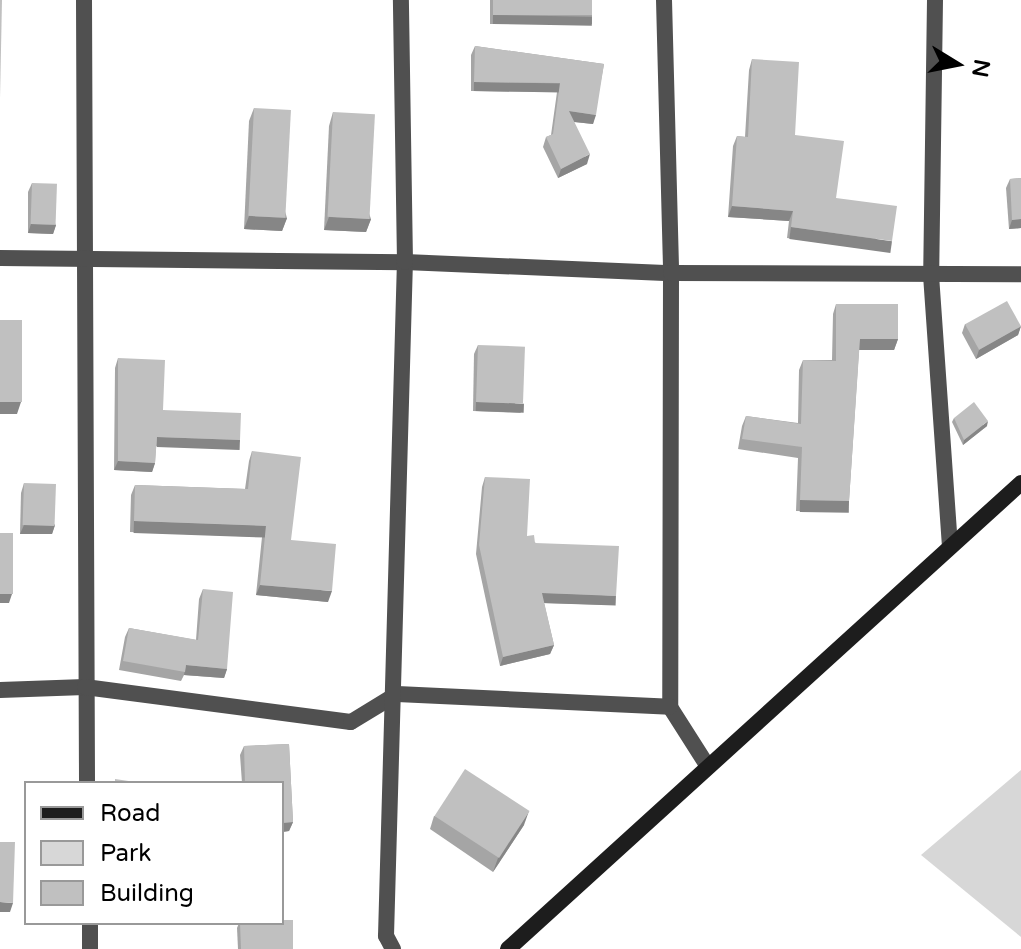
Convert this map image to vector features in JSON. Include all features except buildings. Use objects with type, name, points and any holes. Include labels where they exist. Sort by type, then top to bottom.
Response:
[{"type":"main road","points":[[508,949],[1021,483]]},
{"type":"street","points":[[84,0],[87,781]]},
{"type":"street","points":[[393,949],[386,936],[397,694],[405,262],[401,0]]},
{"type":"street","points":[[664,0],[671,273],[670,707],[707,765]]},
{"type":"street","points":[[935,0],[931,275],[950,546]]},
{"type":"street","points":[[0,258],[405,262],[671,273],[1021,274]]},
{"type":"street","points":[[0,690],[85,687],[351,722],[397,694],[670,707]]},
{"type":"street","points":[[90,925],[90,949]]},
{"type":"green space","points":[[1021,770],[1021,937],[921,855]]}]
